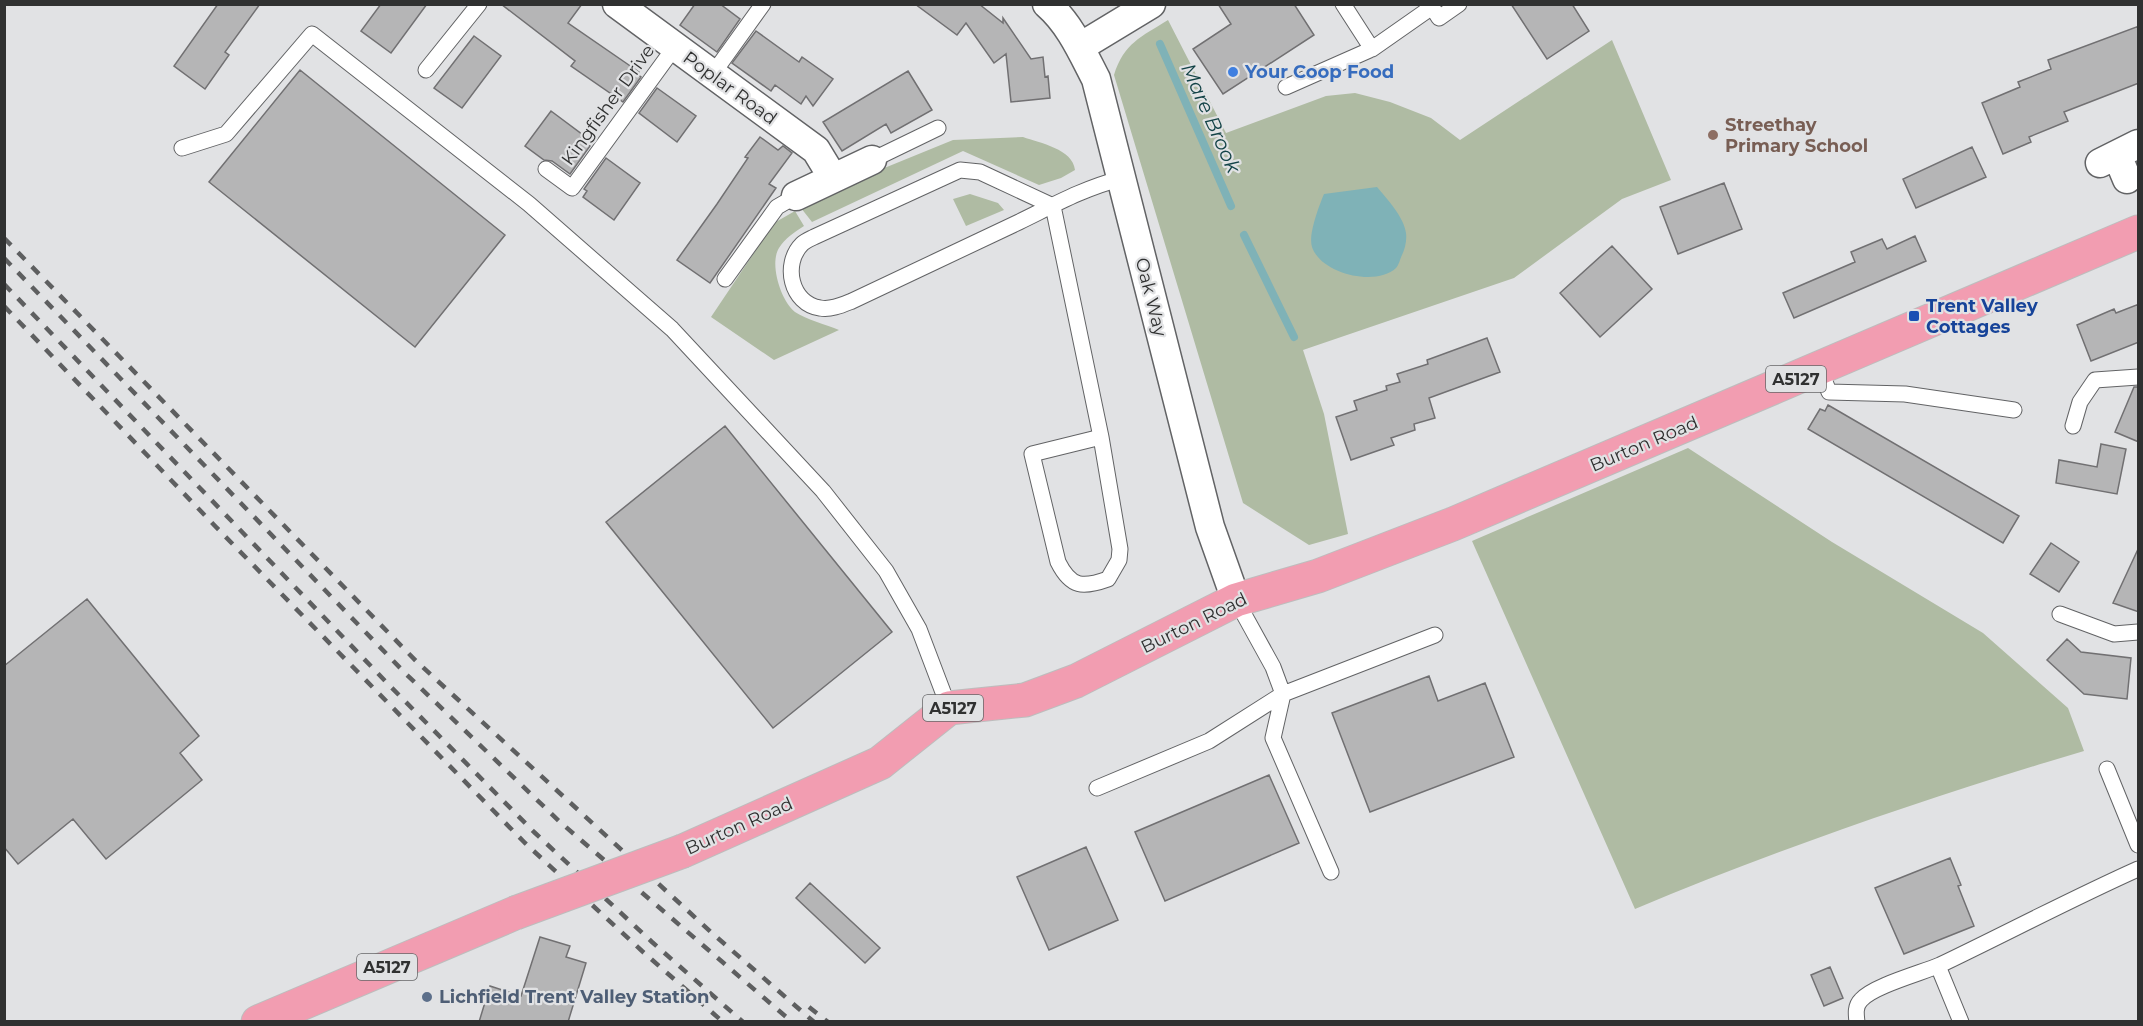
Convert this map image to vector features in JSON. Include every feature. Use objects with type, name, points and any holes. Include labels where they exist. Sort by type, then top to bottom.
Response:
[{"type":"highway","name":"Burton Road","points":[[266,1020],[515,913],[683,851],[880,763],[949,708],[1025,700],[1076,681],[1236,600],[1318,576],[1453,524],[2139,232]]},
{"type":"street","name":"Poplar Road","points":[[617,4],[816,150],[833,178]]},
{"type":"street","name":"Oak Way","points":[[1047,4],[1060,15],[1096,79],[1210,527],[1236,600]]},
{"type":"street","points":[[1080,47],[1151,4]]},
{"type":"street","points":[[796,196],[872,160]]},
{"type":"lane","points":[[426,70],[479,4]]},
{"type":"lane","points":[[712,75],[763,4]]},
{"type":"lane","points":[[1343,4],[1371,49]]},
{"type":"lane","points":[[1286,87],[1371,49],[1432,8],[1439,18],[1459,4]]},
{"type":"lane","points":[[182,148],[226,134],[312,34],[529,204],[672,329],[823,491],[886,571],[919,629],[949,708]]},
{"type":"lane","name":"Kingfisher Drive","points":[[546,169],[573,188],[674,48]]},
{"type":"lane","points":[[872,160],[938,128]]},
{"type":"lane","points":[[1053,206],[980,172],[960,170],[801,245],[790,267],[793,284],[801,300],[819,308],[834,308],[852,301],[1053,206],[1097,185],[1120,179]]},
{"type":"lane","points":[[725,279],[777,207],[796,196]]},
{"type":"lane","points":[[1053,206],[1101,437],[1120,549],[1119,560],[1108,579],[1091,585],[1075,583],[1066,577],[1058,562],[1032,454],[1101,437]]},
{"type":"lane","points":[[1820,369],[1829,392],[1905,394],[2014,410]]},
{"type":"lane","points":[[2073,426],[2080,402],[2095,380],[2139,376]]},
{"type":"lane","points":[[1236,600],[1273,667],[1283,694],[1273,738],[1331,872]]},
{"type":"lane","points":[[2060,614],[2114,634],[2139,632]]},
{"type":"lane","points":[[1096,788],[1209,741],[1283,694],[1435,635]]},
{"type":"lane","points":[[2107,769],[2139,845]]},
{"type":"lane","points":[[1857,1022],[1856,1009],[1861,1000],[1871,992],[1938,966],[2092,889],[2139,869]]},
{"type":"lane","points":[[1938,966],[1961,1022]]},
{"type":"green space","points":[[1168,20],[1226,133],[1326,96],[1355,93],[1390,102],[1431,118],[1460,140],[1612,40],[1671,180],[1622,199],[1514,278],[1303,350],[1324,414],[1348,534],[1309,545],[1243,503],[1114,75],[1128,48],[1142,36]]},
{"type":"green space","points":[[1023,137],[1062,152],[1073,163],[1075,170],[1061,178],[1039,185],[963,151],[812,222],[801,208],[877,171],[953,140]]},
{"type":"green space","points":[[970,194],[998,203],[1004,210],[966,226],[953,199]]},
{"type":"green space","points":[[795,211],[804,226],[784,241],[776,255],[776,272],[781,291],[795,312],[839,330],[774,360],[711,317],[774,223]]},
{"type":"green space","points":[[1688,448],[1832,542],[1983,633],[2068,708],[2084,751],[1857,824],[1635,909],[1472,541]]},
{"type":"water","points":[[1377,187],[1394,208],[1405,227],[1406,244],[1397,267],[1387,274],[1376,277],[1350,275],[1337,271],[1317,256],[1311,242],[1315,220],[1324,194]]},
{"type":"building","points":[[218,4],[260,4],[225,52],[229,55],[205,89],[174,66]]},
{"type":"building","points":[[381,4],[427,4],[391,53],[361,31]]},
{"type":"building","points":[[501,4],[582,4],[568,23],[639,72],[637,74],[641,77],[623,102],[571,66],[575,61]]},
{"type":"building","points":[[695,4],[720,4],[740,19],[717,52],[680,25]]},
{"type":"building","points":[[915,4],[979,4],[1003,23],[1003,18],[1031,59],[1043,57],[1050,98],[1011,102],[1006,54],[994,63],[966,23],[957,35]]},
{"type":"building","name":"Your Coop Food","points":[[1218,4],[1294,4],[1314,35],[1223,94],[1193,49],[1231,24]]},
{"type":"building","points":[[1511,4],[1572,4],[1589,31],[1547,59]]},
{"type":"building","points":[[2139,26],[2139,83],[2064,112],[2068,121],[2029,137],[2031,142],[2003,154],[1982,103],[2020,87],[2018,82],[2051,69],[2048,60]]},
{"type":"building","points":[[756,31],[799,62],[802,57],[833,79],[813,106],[806,96],[801,104],[775,85],[771,91],[732,63]]},
{"type":"building","points":[[474,36],[501,56],[462,108],[434,88]]},
{"type":"building","points":[[300,70],[505,235],[415,347],[209,182]]},
{"type":"building","points":[[908,71],[932,110],[891,133],[886,124],[842,151],[823,122]]},
{"type":"building","points":[[657,88],[696,116],[677,142],[639,113]]},
{"type":"building","points":[[551,111],[583,135],[580,139],[590,146],[570,174],[552,161],[544,160],[525,146]]},
{"type":"building","points":[[760,137],[778,150],[783,146],[792,153],[769,184],[776,188],[710,283],[677,260],[717,204],[748,158],[745,157]]},
{"type":"building","points":[[1972,147],[1986,177],[1916,208],[1903,179]]},
{"type":"building","points":[[606,158],[640,183],[614,220],[583,197],[587,191],[584,189]]},
{"type":"building","points":[[1724,183],[1742,229],[1678,254],[1660,207]]},
{"type":"building","points":[[1915,236],[1926,261],[1794,318],[1783,293],[1855,262],[1851,252],[1882,239],[1887,249]]},
{"type":"building","points":[[1612,246],[1652,289],[1600,337],[1560,293]]},
{"type":"building","points":[[2139,304],[2139,342],[2091,361],[2077,325],[2114,309],[2116,313]]},
{"type":"building","points":[[1487,338],[1500,372],[1429,398],[1435,418],[1414,424],[1415,430],[1391,438],[1394,445],[1351,460],[1336,417],[1357,410],[1354,401],[1387,390],[1386,386],[1400,382],[1397,374],[1428,364],[1427,360]]},
{"type":"building","points":[[2134,387],[2139,387],[2139,442],[2115,432]]},
{"type":"building","points":[[1828,405],[2019,516],[2003,543],[1808,429],[1820,409],[1825,411]]},
{"type":"building","points":[[725,426],[892,632],[773,728],[606,522]]},
{"type":"building","points":[[2101,444],[2126,449],[2117,494],[2056,483],[2059,460],[2097,467]]},
{"type":"building","points":[[2051,543],[2079,562],[2059,592],[2030,574]]},
{"type":"building","points":[[2139,547],[2139,612],[2113,603]]},
{"type":"building","points":[[87,599],[199,736],[180,753],[202,780],[106,859],[73,819],[18,864],[4,847],[4,666]]},
{"type":"building","points":[[2067,639],[2081,652],[2131,658],[2127,699],[2084,694],[2047,660]]},
{"type":"building","points":[[1429,676],[1438,701],[1485,683],[1514,757],[1370,812],[1332,713]]},
{"type":"building","points":[[1269,775],[1299,843],[1165,901],[1135,832]]},
{"type":"building","points":[[1086,847],[1118,920],[1049,950],[1017,877]]},
{"type":"building","points":[[1950,858],[1974,926],[1904,954],[1875,888]]},
{"type":"building","points":[[810,883],[880,948],[865,963],[796,898]]},
{"type":"building","points":[[540,937],[570,946],[566,957],[586,963],[568,1022],[479,1022],[490,986],[521,996]]},
{"type":"building","points":[[1830,967],[1843,998],[1824,1006],[1811,975]]},
{"type":"waterway","name":"Mare Brook","points":[[1160,44],[1231,206]]},
{"type":"waterway","name":"Mare Brook","points":[[1244,235],[1294,337]]},
{"type":"railway","points":[[4,238],[416,661],[712,933],[814,1022]]},
{"type":"railway","points":[[4,258],[405,673],[560,822],[792,1022]]},
{"type":"railway","points":[[4,284],[390,686],[534,832],[652,942],[743,1022]]},
{"type":"railway","points":[[4,306],[525,843],[723,1022]]},
{"type":"railway","points":[[809,1007],[828,1022]]},
{"type":"place","name":"Your Coop Food","points":[[1233,72]]},
{"type":"place","name":"Streethay Primary School","points":[[1713,135]]},
{"type":"place","name":"Trent Valley Cottages","points":[[1914,316]]},
{"type":"place","name":"Lichfield Trent Valley Station","points":[[427,997]]}]
